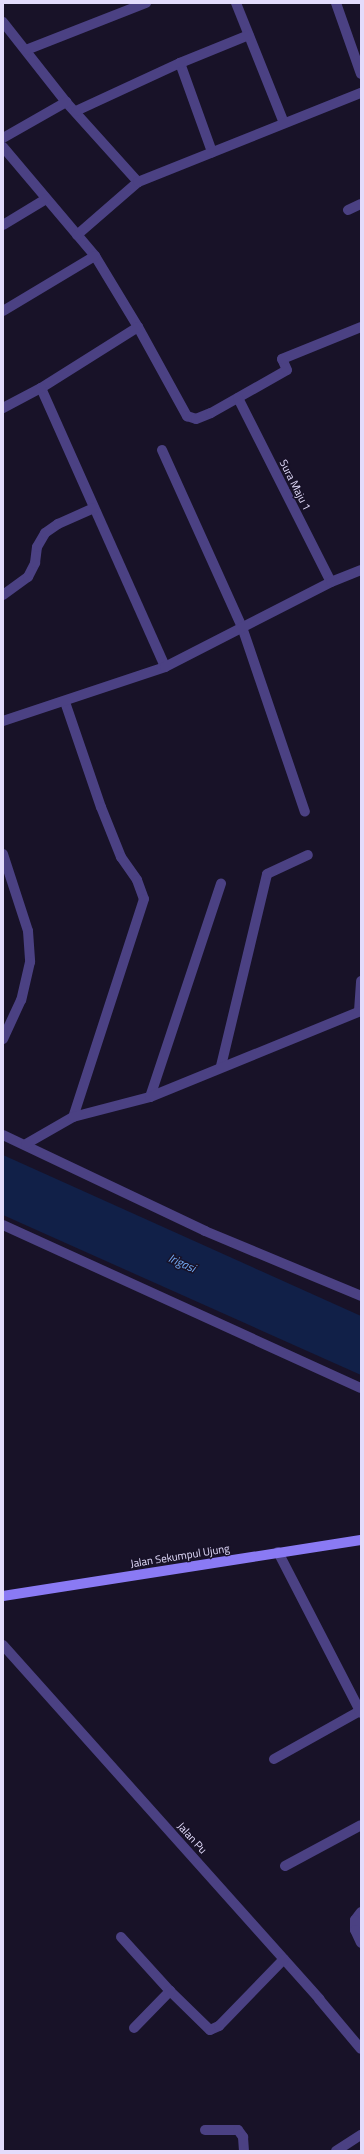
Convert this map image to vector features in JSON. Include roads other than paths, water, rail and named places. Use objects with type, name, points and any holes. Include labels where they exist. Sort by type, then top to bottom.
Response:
[{"type":"main road","name":"Jalan Sekumpul Ujung","points":[[3,1596],[361,1540]]},
{"type":"street","points":[[26,50],[146,3]]},
{"type":"street","points":[[236,3],[284,123]]},
{"type":"street","points":[[336,3],[361,74]]},
{"type":"street","points":[[3,22],[66,102],[76,111],[138,182]]},
{"type":"street","points":[[76,111],[180,63],[249,35]]},
{"type":"street","points":[[180,63],[212,152]]},
{"type":"street","points":[[77,235],[138,182],[361,93]]},
{"type":"street","points":[[3,138],[66,102]]},
{"type":"street","points":[[3,147],[95,256],[138,327],[187,416],[196,419],[238,398],[287,370],[282,359],[361,327]]},
{"type":"street","points":[[3,225],[46,199]]},
{"type":"street","points":[[348,210],[361,204]]},
{"type":"street","points":[[3,311],[95,256]]},
{"type":"street","points":[[3,408],[41,388],[138,327]]},
{"type":"street","points":[[41,388],[165,667]]},
{"type":"street","name":"Sura Maju 1","points":[[238,398],[331,582]]},
{"type":"street","points":[[162,450],[242,627],[305,812]]},
{"type":"street","points":[[3,595],[28,577],[35,563],[37,547],[45,533],[58,524],[94,508]]},
{"type":"street","points":[[3,721],[64,702],[165,667],[331,582],[361,570]]},
{"type":"street","points":[[64,702],[100,807],[121,857],[137,880],[144,899],[73,1117]]},
{"type":"street","points":[[3,854],[28,931],[30,962],[20,1000],[3,1039]]},
{"type":"street","points":[[221,1066],[267,874],[308,855]]},
{"type":"street","points":[[150,1097],[222,884]]},
{"type":"street","points":[[26,1144],[73,1117],[150,1097],[221,1066],[360,1011],[361,982]]},
{"type":"street","points":[[3,1135],[26,1144],[205,1231],[361,1296]]},
{"type":"street","points":[[3,1225],[361,1388]]},
{"type":"street","points":[[274,1759],[361,1712],[278,1552]]},
{"type":"street","name":"Jalan Pu","points":[[3,1646],[284,1959],[361,2049]]},
{"type":"street","points":[[285,1866],[361,1825]]},
{"type":"street","points":[[361,1912],[355,1920],[355,1930],[361,1943]]},
{"type":"street","points":[[121,1937],[170,1991],[210,2030],[214,2029],[284,1959]]},
{"type":"street","points":[[134,2028],[170,1991]]},
{"type":"street","points":[[206,2130],[238,2130],[242,2137],[244,2151]]},
{"type":"street","points":[[336,2151],[361,2135]]},
{"type":"water","name":"Irigasi","points":[[3,1155],[361,1316],[361,1375],[3,1215]]}]
